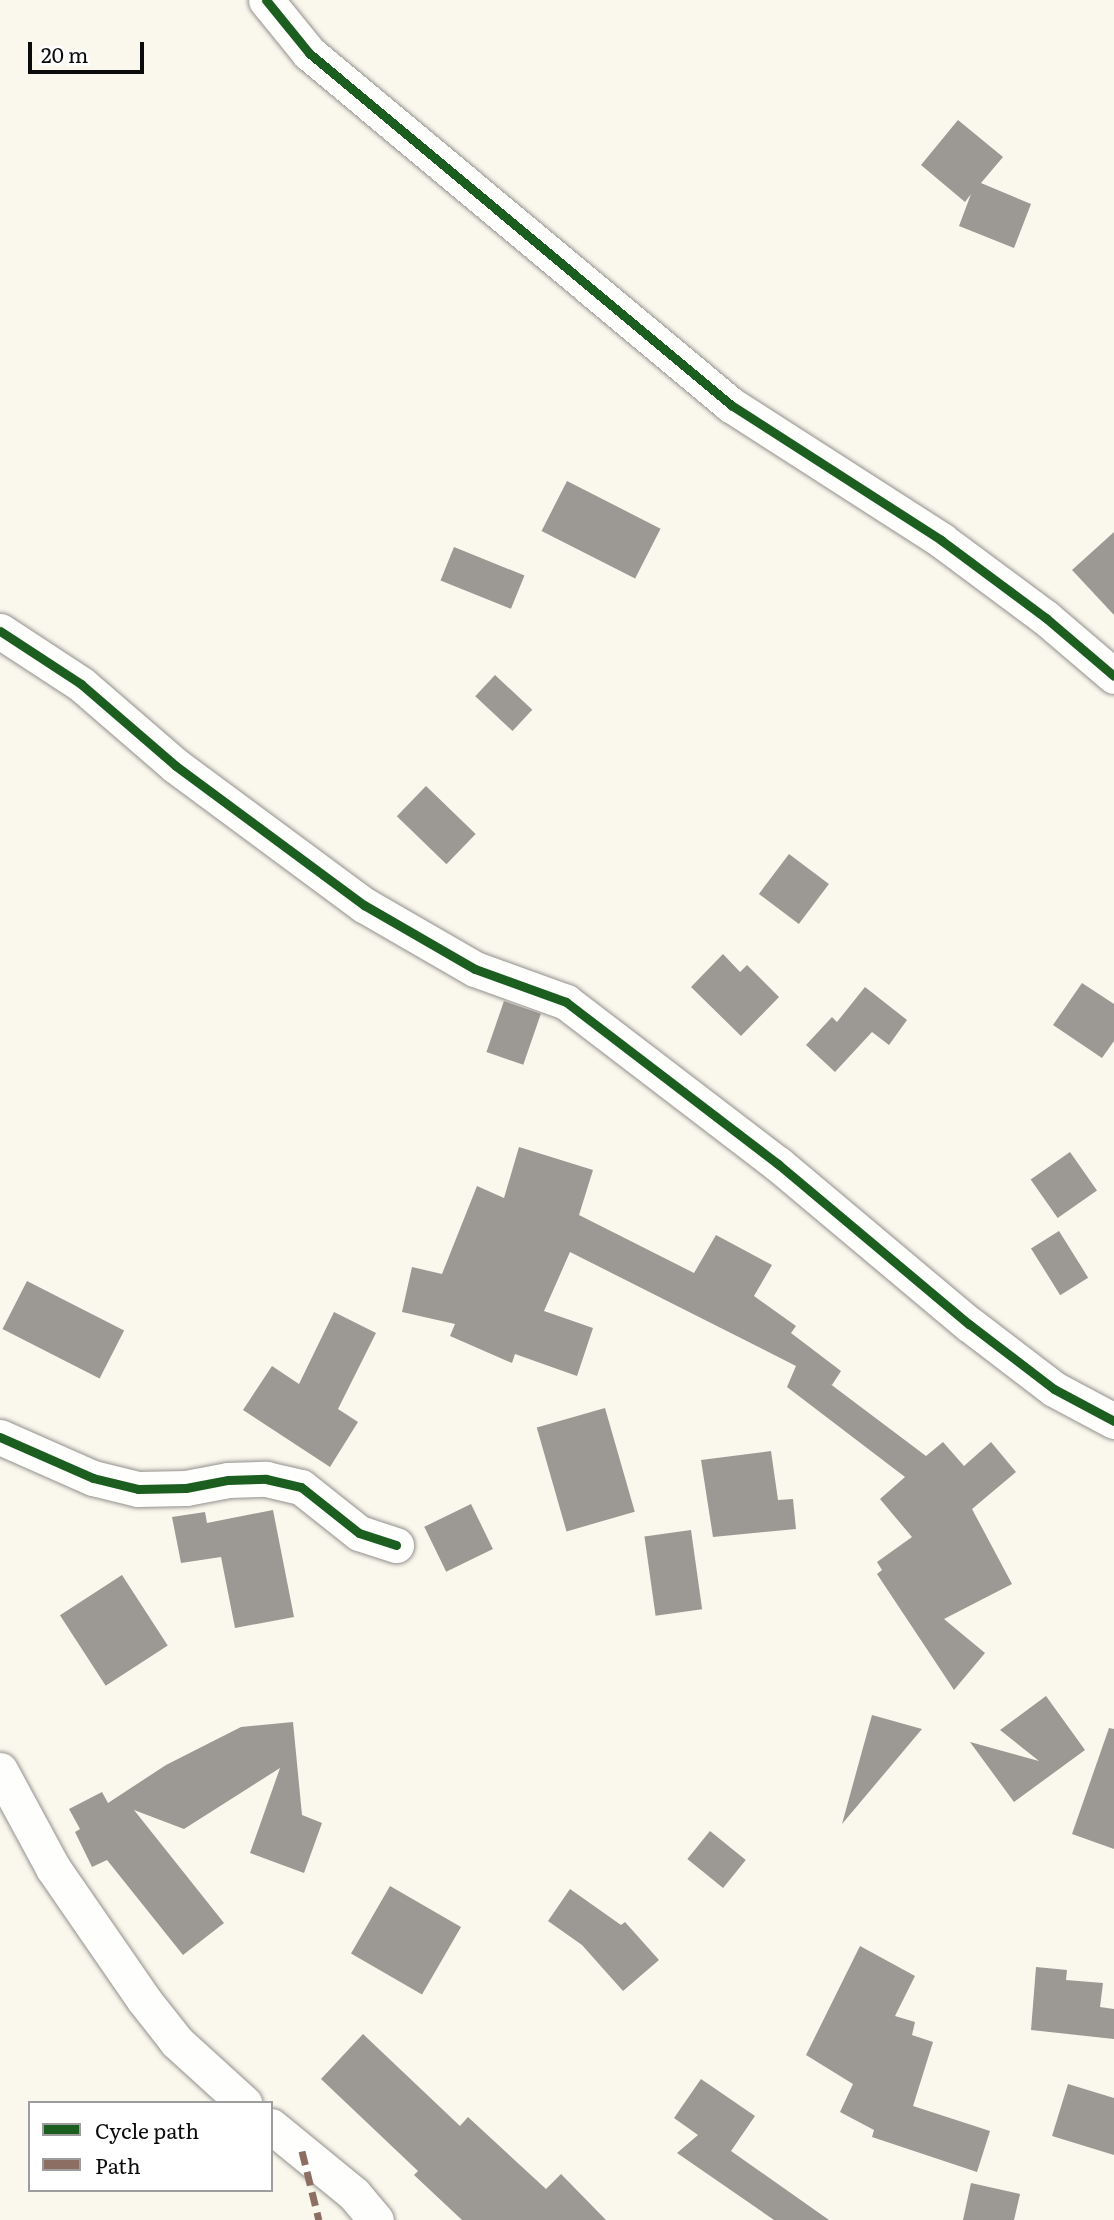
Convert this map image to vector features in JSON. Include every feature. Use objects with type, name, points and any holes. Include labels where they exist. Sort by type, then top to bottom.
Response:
[{"type":"street","points":[[266,0],[309,53],[731,405],[941,540],[1046,618],[1114,676]]},
{"type":"street","points":[[0,631],[81,684],[176,766],[364,905],[475,969],[566,1002],[778,1164],[969,1324],[1054,1389],[1114,1421]]},
{"type":"street","points":[[0,1437],[93,1478],[138,1489],[186,1488],[240,1480],[301,1487],[359,1533],[396,1545]]},
{"type":"street","points":[[0,1770],[53,1868],[144,2000],[177,2042],[242,2101]]},
{"type":"street","points":[[273,2128],[354,2194],[376,2220]]},
{"type":"building","points":[[958,120],[1003,157],[981,183],[1031,204],[1014,248],[959,226],[971,194],[965,202],[921,165]]},
{"type":"building","points":[[567,481],[661,529],[635,579],[542,531]]},
{"type":"building","points":[[1114,532],[1114,615],[1072,570]]},
{"type":"building","points":[[454,547],[524,575],[511,609],[441,580]]},
{"type":"building","points":[[495,675],[532,710],[513,731],[475,696]]},
{"type":"building","points":[[426,786],[476,834],[446,864],[397,816]]},
{"type":"building","points":[[789,854],[829,884],[799,924],[759,894]]},
{"type":"building","points":[[723,954],[740,972],[747,965],[779,997],[741,1036],[691,987]]},
{"type":"building","points":[[1082,983],[1114,1004],[1114,1041],[1102,1058],[1053,1025]]},
{"type":"building","points":[[865,987],[907,1020],[889,1045],[872,1032],[835,1072],[806,1045],[832,1017],[837,1022]]},
{"type":"building","points":[[504,1001],[541,1014],[523,1065],[486,1052]]},
{"type":"building","points":[[519,1147],[593,1170],[579,1215],[694,1273],[716,1235],[772,1265],[754,1296],[796,1326],[791,1333],[841,1371],[832,1385],[829,1383],[926,1456],[943,1442],[964,1466],[991,1442],[1016,1472],[972,1509],[1012,1584],[944,1619],[985,1653],[954,1690],[877,1574],[882,1570],[877,1562],[912,1537],[880,1499],[905,1477],[787,1387],[796,1366],[570,1252],[544,1311],[593,1328],[577,1376],[515,1354],[512,1363],[450,1336],[455,1324],[402,1312],[412,1267],[442,1274],[477,1186],[504,1198]]},
{"type":"building","points":[[1070,1152],[1097,1191],[1058,1218],[1031,1180]]},
{"type":"building","points":[[1059,1231],[1088,1278],[1060,1295],[1031,1248]]},
{"type":"building","points":[[27,1281],[124,1330],[100,1379],[2,1329]]},
{"type":"building","points":[[334,1312],[376,1333],[338,1409],[358,1422],[330,1467],[243,1410],[272,1366],[299,1384]]},
{"type":"building","points":[[605,1408],[635,1512],[567,1531],[537,1428]]},
{"type":"building","points":[[771,1451],[778,1500],[793,1499],[796,1529],[713,1537],[701,1460]]},
{"type":"building","points":[[471,1504],[493,1549],[446,1572],[424,1527]]},
{"type":"building","points":[[273,1510],[294,1617],[235,1628],[221,1557],[181,1563],[172,1517],[205,1512],[207,1523]]},
{"type":"building","points":[[691,1530],[702,1609],[656,1616],[644,1537]]},
{"type":"building","points":[[122,1575],[168,1645],[106,1686],[60,1615]]},
{"type":"building","points":[[1046,1696],[1085,1750],[1014,1802],[970,1742],[1039,1761],[1000,1730]]},
{"type":"building","points":[[872,1715],[922,1729],[842,1824]]},
{"type":"building","points":[[293,1722],[302,1815],[322,1823],[304,1873],[250,1853],[280,1768],[184,1829],[134,1810],[224,1923],[183,1955],[107,1860],[92,1867],[75,1832],[80,1829],[69,1809],[102,1792],[108,1803],[166,1765],[241,1727]]},
{"type":"building","points":[[1109,1728],[1114,1729],[1114,1849],[1072,1834]]},
{"type":"building","points":[[710,1831],[746,1860],[723,1888],[687,1859]]},
{"type":"building","points":[[390,1886],[461,1927],[422,1995],[351,1954]]},
{"type":"building","points":[[570,1889],[621,1925],[625,1922],[659,1960],[623,1991],[582,1945],[548,1921]]},
{"type":"building","points":[[860,1946],[915,1976],[895,2016],[915,2022],[912,2035],[933,2042],[913,2106],[990,2131],[977,2172],[872,2137],[874,2130],[840,2112],[853,2084],[806,2055]]},
{"type":"building","points":[[1036,1967],[1067,1970],[1066,1980],[1103,1983],[1100,2007],[1114,2009],[1114,2039],[1031,2030]]},
{"type":"building","points":[[363,2034],[460,2126],[468,2117],[546,2189],[561,2174],[606,2220],[462,2220],[414,2175],[418,2171],[321,2079]]},
{"type":"building","points":[[701,2079],[755,2116],[731,2151],[829,2220],[774,2220],[677,2153],[698,2135],[674,2118]]},
{"type":"building","points":[[1068,2084],[1114,2098],[1114,2155],[1052,2136]]},
{"type":"building","points":[[971,2183],[1020,2194],[1014,2220],[963,2220]]},
{"type":"marked path","points":[[302,2151],[319,2220]]},
{"type":"cycle path","points":[[266,0],[309,53],[731,405],[941,540],[1046,618],[1114,676]]},
{"type":"cycle path","points":[[0,631],[81,684],[176,766],[364,905],[475,969],[566,1002],[778,1164],[969,1324],[1054,1389],[1114,1421]]},
{"type":"cycle path","points":[[0,1437],[93,1478],[138,1489],[186,1488],[228,1480],[266,1479],[301,1487],[359,1533],[396,1545]]}]
